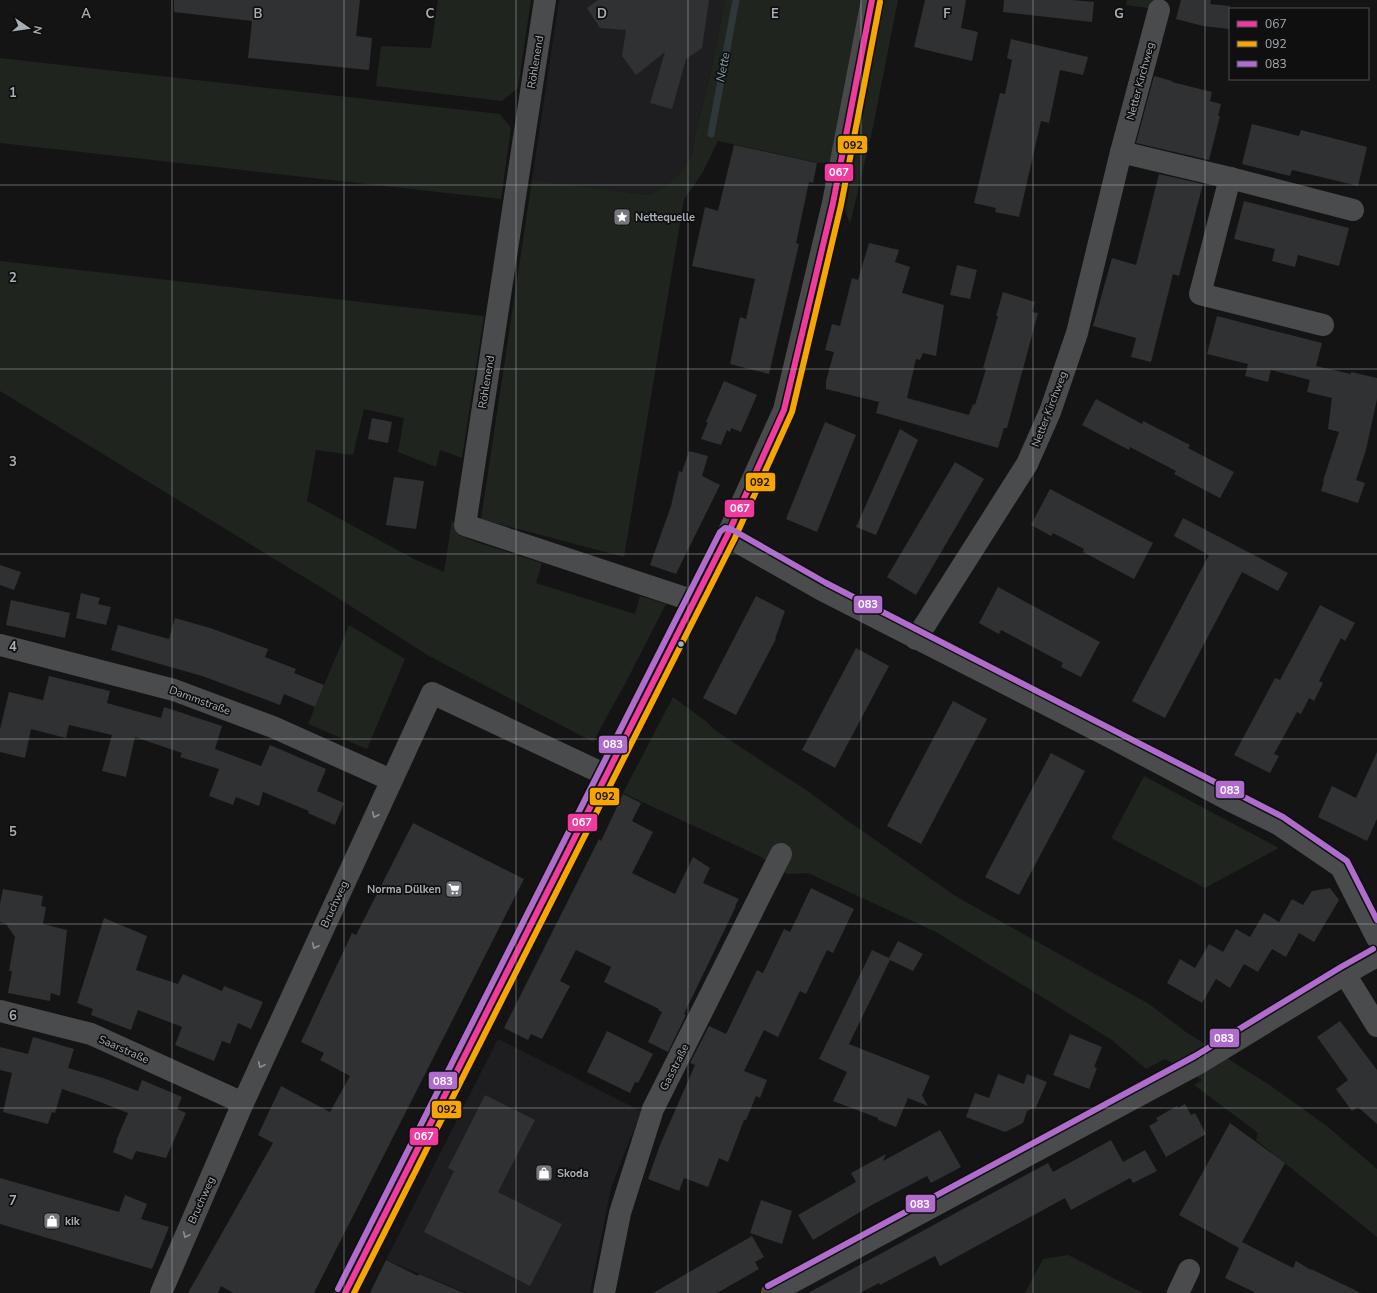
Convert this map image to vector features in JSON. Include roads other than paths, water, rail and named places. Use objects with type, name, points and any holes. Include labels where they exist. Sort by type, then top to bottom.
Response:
[{"type":"main road","points":[[345,1293],[727,536],[784,410],[833,203],[872,0]]},
{"type":"street","name":"Röhlenend","points":[[545,0],[464,525],[694,602]]},
{"type":"street","name":"Netter Kirchweg","points":[[916,639],[1027,464],[1050,412],[1077,333],[1121,152],[1159,10]]},
{"type":"street","points":[[1121,152],[1230,178],[1352,210]]},
{"type":"street","points":[[1230,178],[1200,294],[1323,325]]},
{"type":"street","points":[[727,536],[822,590],[1278,824],[1341,867],[1377,938]]},
{"type":"street","name":"Dammstraße","points":[[0,645],[174,690],[273,727],[391,780]]},
{"type":"street","name":"Bruchweg","points":[[161,1293],[244,1103],[432,693],[606,775]]},
{"type":"street","name":"Gasstraße","points":[[604,1293],[620,1213],[653,1109],[781,854]]},
{"type":"street","points":[[772,1293],[1198,1063],[1377,956]]},
{"type":"street","points":[[1345,974],[1377,1026]]},
{"type":"street","name":"Saarstraße","points":[[0,1011],[91,1034],[244,1103]]},
{"type":"street","points":[[1178,1293],[1189,1270]]},
{"type":"waterway","name":"Nette","points":[[711,134],[736,0]]},
{"type":"place","name":"Nettequelle","points":[[622,217]]},
{"type":"place","name":"Norma Dülken","points":[[454,889]]},
{"type":"place","name":"Skoda","points":[[544,1173]]},
{"type":"place","name":"kik","points":[[52,1221]]}]
